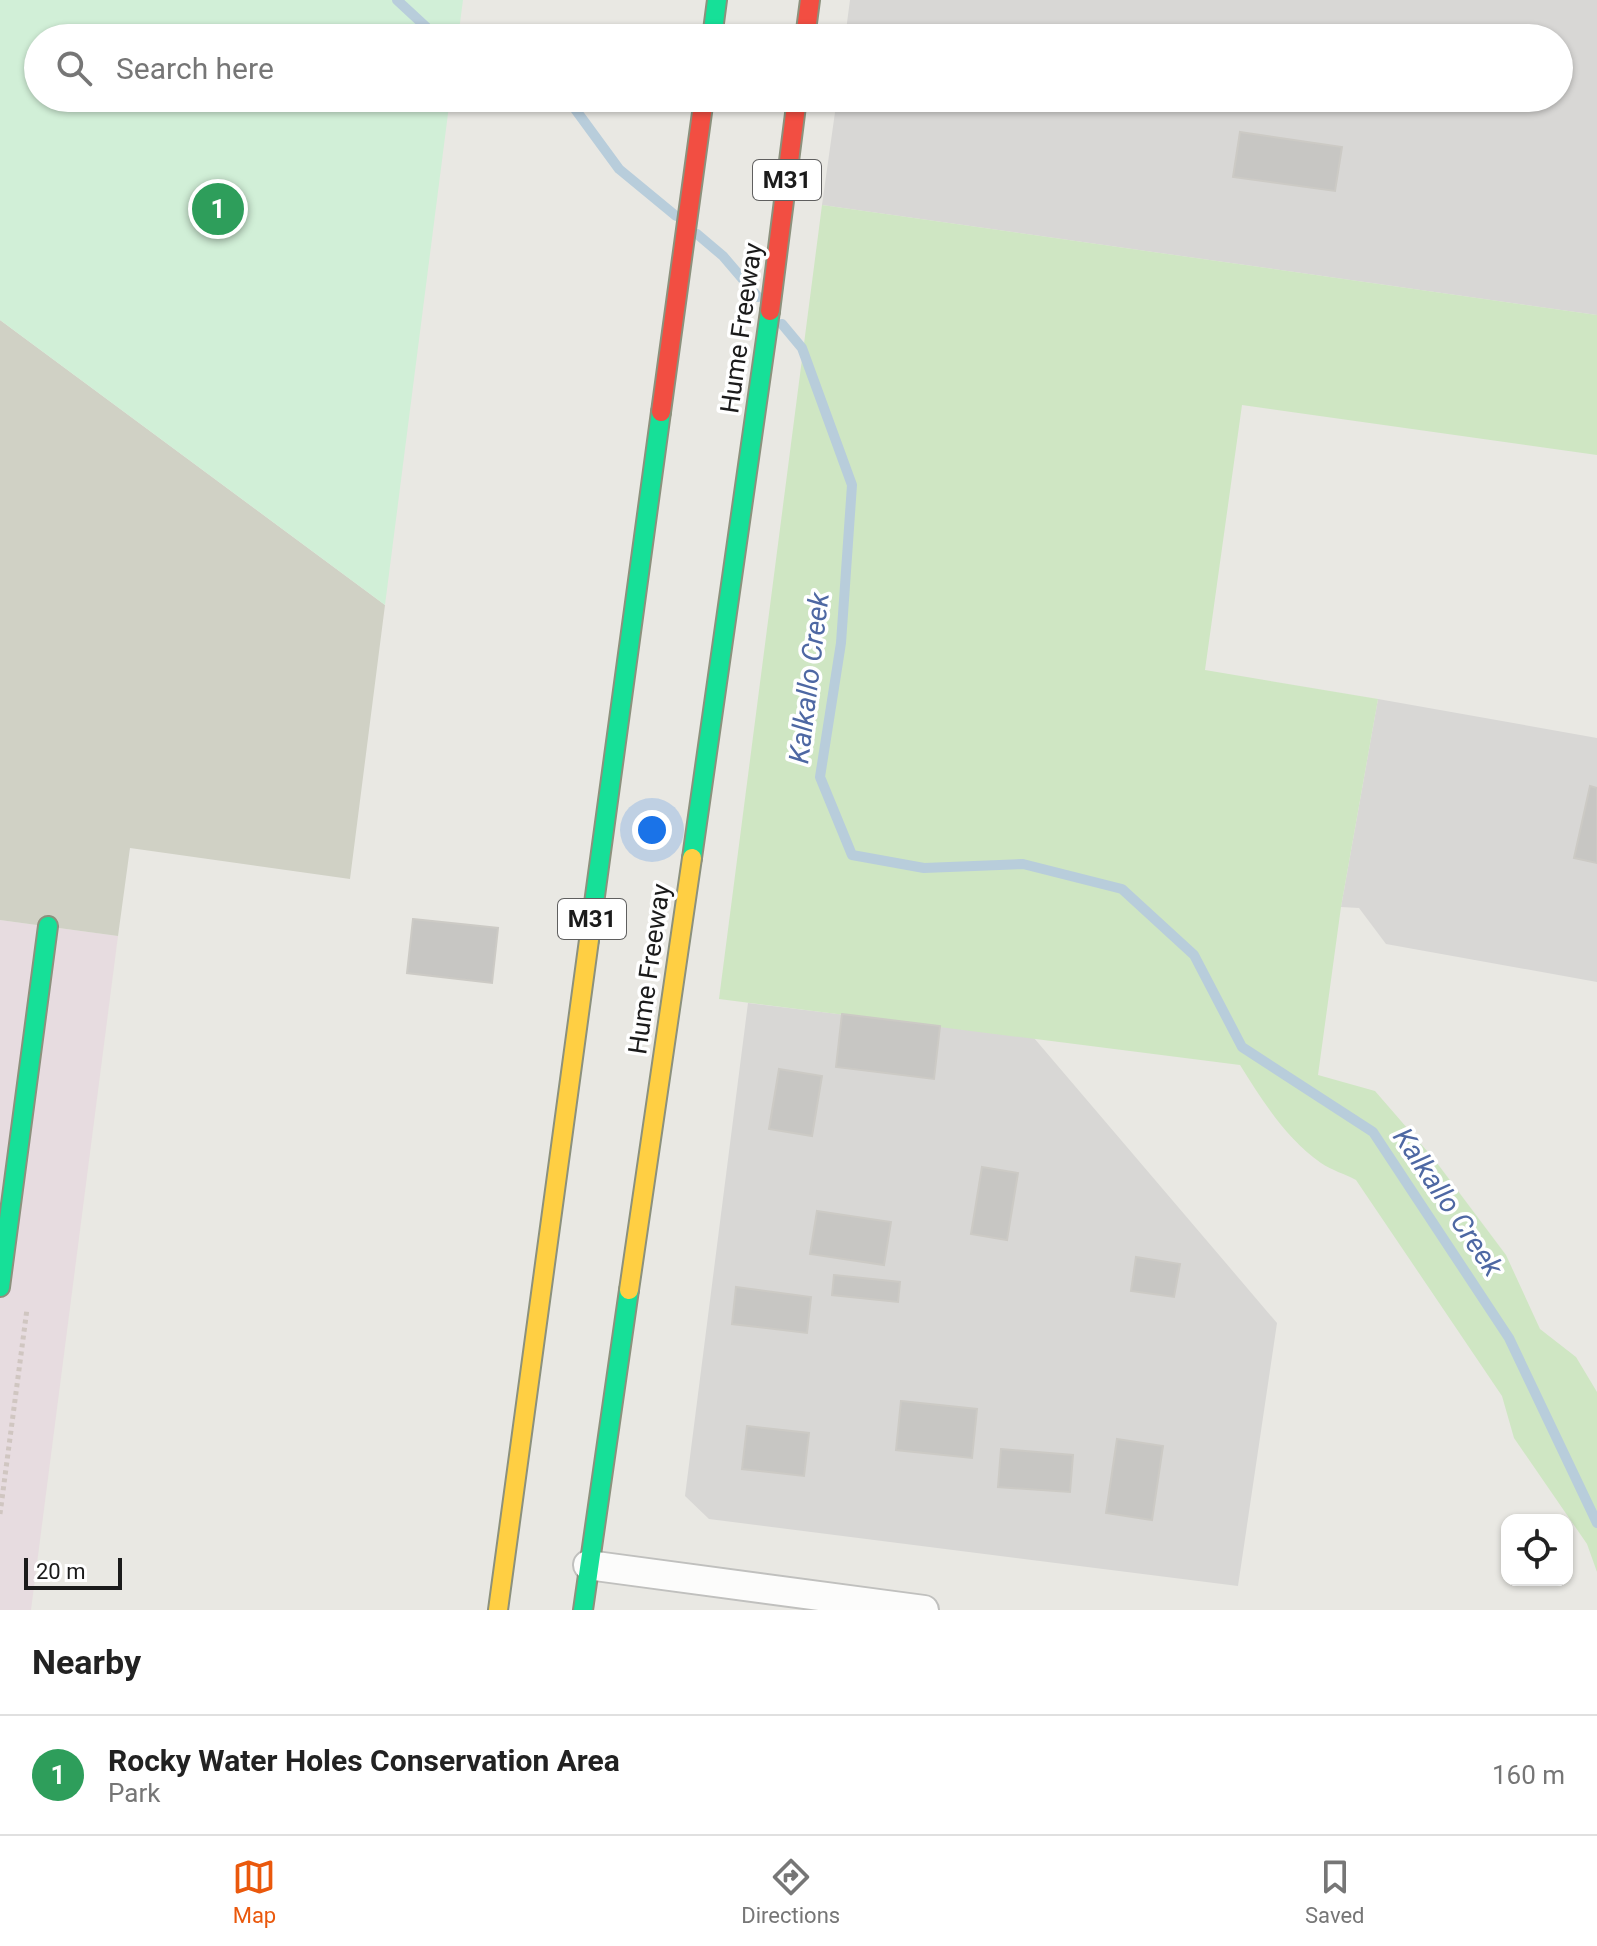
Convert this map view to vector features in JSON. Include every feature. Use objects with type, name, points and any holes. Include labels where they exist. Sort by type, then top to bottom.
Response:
[{"type":"main road","points":[[714,24],[717,0]]},
{"type":"main road","points":[[807,24],[810,0]]},
{"type":"main road","name":"M31","points":[[498,1610],[702,112]]},
{"type":"main road","name":"Hume Freeway","points":[[583,1610],[762,375],[795,112]]},
{"type":"main road","points":[[0,1287],[48,926]]},
{"type":"street","points":[[588,1565],[924,1610]]},
{"type":"shaded area","points":[[850,0],[1597,0],[1597,315],[822,205],[835,112],[1573,112],[1573,24],[847,24]]},
{"type":"shaded area","points":[[0,320],[385,605],[350,879],[130,848],[118,936],[0,920]]},
{"type":"shaded area","points":[[1378,699],[1597,738],[1597,982],[1386,944],[1359,908],[1341,907]]},
{"type":"shaded area","points":[[0,920],[118,936],[31,1610],[0,1610]]},
{"type":"shaded area","points":[[748,1003],[1034,1038],[1277,1323],[1238,1586],[709,1519],[685,1496]]},
{"type":"green space","points":[[0,0],[463,0],[460,24],[24,24],[24,112],[448,112],[385,605],[0,320]]},
{"type":"green space","points":[[822,205],[1597,315],[1597,455],[1242,405],[1205,670],[1378,699],[1341,907],[1318,1075],[1375,1091],[1434,1159],[1506,1255],[1540,1329],[1576,1357],[1597,1392],[1597,1572],[1587,1544],[1573,1524],[1573,1514],[1566,1514],[1514,1438],[1502,1396],[1356,1180],[1308,1153],[1286,1131],[1240,1065],[719,999]]},
{"type":"building","points":[[1240,132],[1342,147],[1335,191],[1233,177]]},
{"type":"building","points":[[1590,786],[1597,788],[1597,863],[1574,858]]},
{"type":"building","points":[[413,919],[498,928],[492,983],[407,973]]},
{"type":"building","points":[[842,1014],[940,1026],[934,1079],[836,1067]]},
{"type":"building","points":[[779,1069],[822,1076],[812,1136],[769,1129]]},
{"type":"building","points":[[982,1167],[1018,1173],[1007,1240],[971,1234]]},
{"type":"building","points":[[817,1211],[891,1222],[884,1265],[810,1254]]},
{"type":"building","points":[[1136,1257],[1180,1264],[1174,1297],[1131,1291]]},
{"type":"building","points":[[834,1275],[900,1282],[898,1302],[832,1295]]},
{"type":"building","points":[[736,1287],[811,1297],[807,1333],[732,1324]]},
{"type":"building","points":[[901,1401],[977,1409],[972,1458],[896,1450]]},
{"type":"building","points":[[747,1426],[809,1433],[804,1476],[742,1469]]},
{"type":"building","points":[[1117,1439],[1163,1446],[1152,1520],[1106,1513]]},
{"type":"building","points":[[1001,1449],[1073,1455],[1070,1492],[998,1487]]},
{"type":"waterway","name":"Kalkallo Creek","points":[[397,0],[423,24]]},
{"type":"waterway","name":"Kalkallo Creek","points":[[577,112],[619,169],[676,216]]},
{"type":"waterway","name":"Kalkallo Creek","points":[[697,234],[723,256],[758,297]]},
{"type":"waterway","name":"Kalkallo Creek","points":[[782,324],[802,348],[852,485],[841,643],[820,777],[852,855],[924,868],[1023,864],[1122,889],[1194,955],[1242,1047],[1373,1132],[1509,1338],[1597,1523]]},
{"type":"traffic: fast","points":[[714,24],[717,0]]},
{"type":"traffic: fast","points":[[692,858],[770,311]]},
{"type":"traffic: fast","points":[[589,940],[661,412]]},
{"type":"traffic: fast","points":[[0,1287],[48,926]]},
{"type":"traffic: fast","points":[[583,1610],[629,1290]]},
{"type":"traffic: slow","points":[[629,1290],[692,858]]},
{"type":"traffic: slow","points":[[498,1610],[589,940]]},
{"type":"traffic: jam","points":[[807,24],[810,0]]},
{"type":"traffic: jam","points":[[661,412],[702,112]]},
{"type":"traffic: jam","points":[[770,311],[795,112]]},
{"type":"place","name":"Rocky Water Holes Conservation Area","points":[[218,209]]}]
